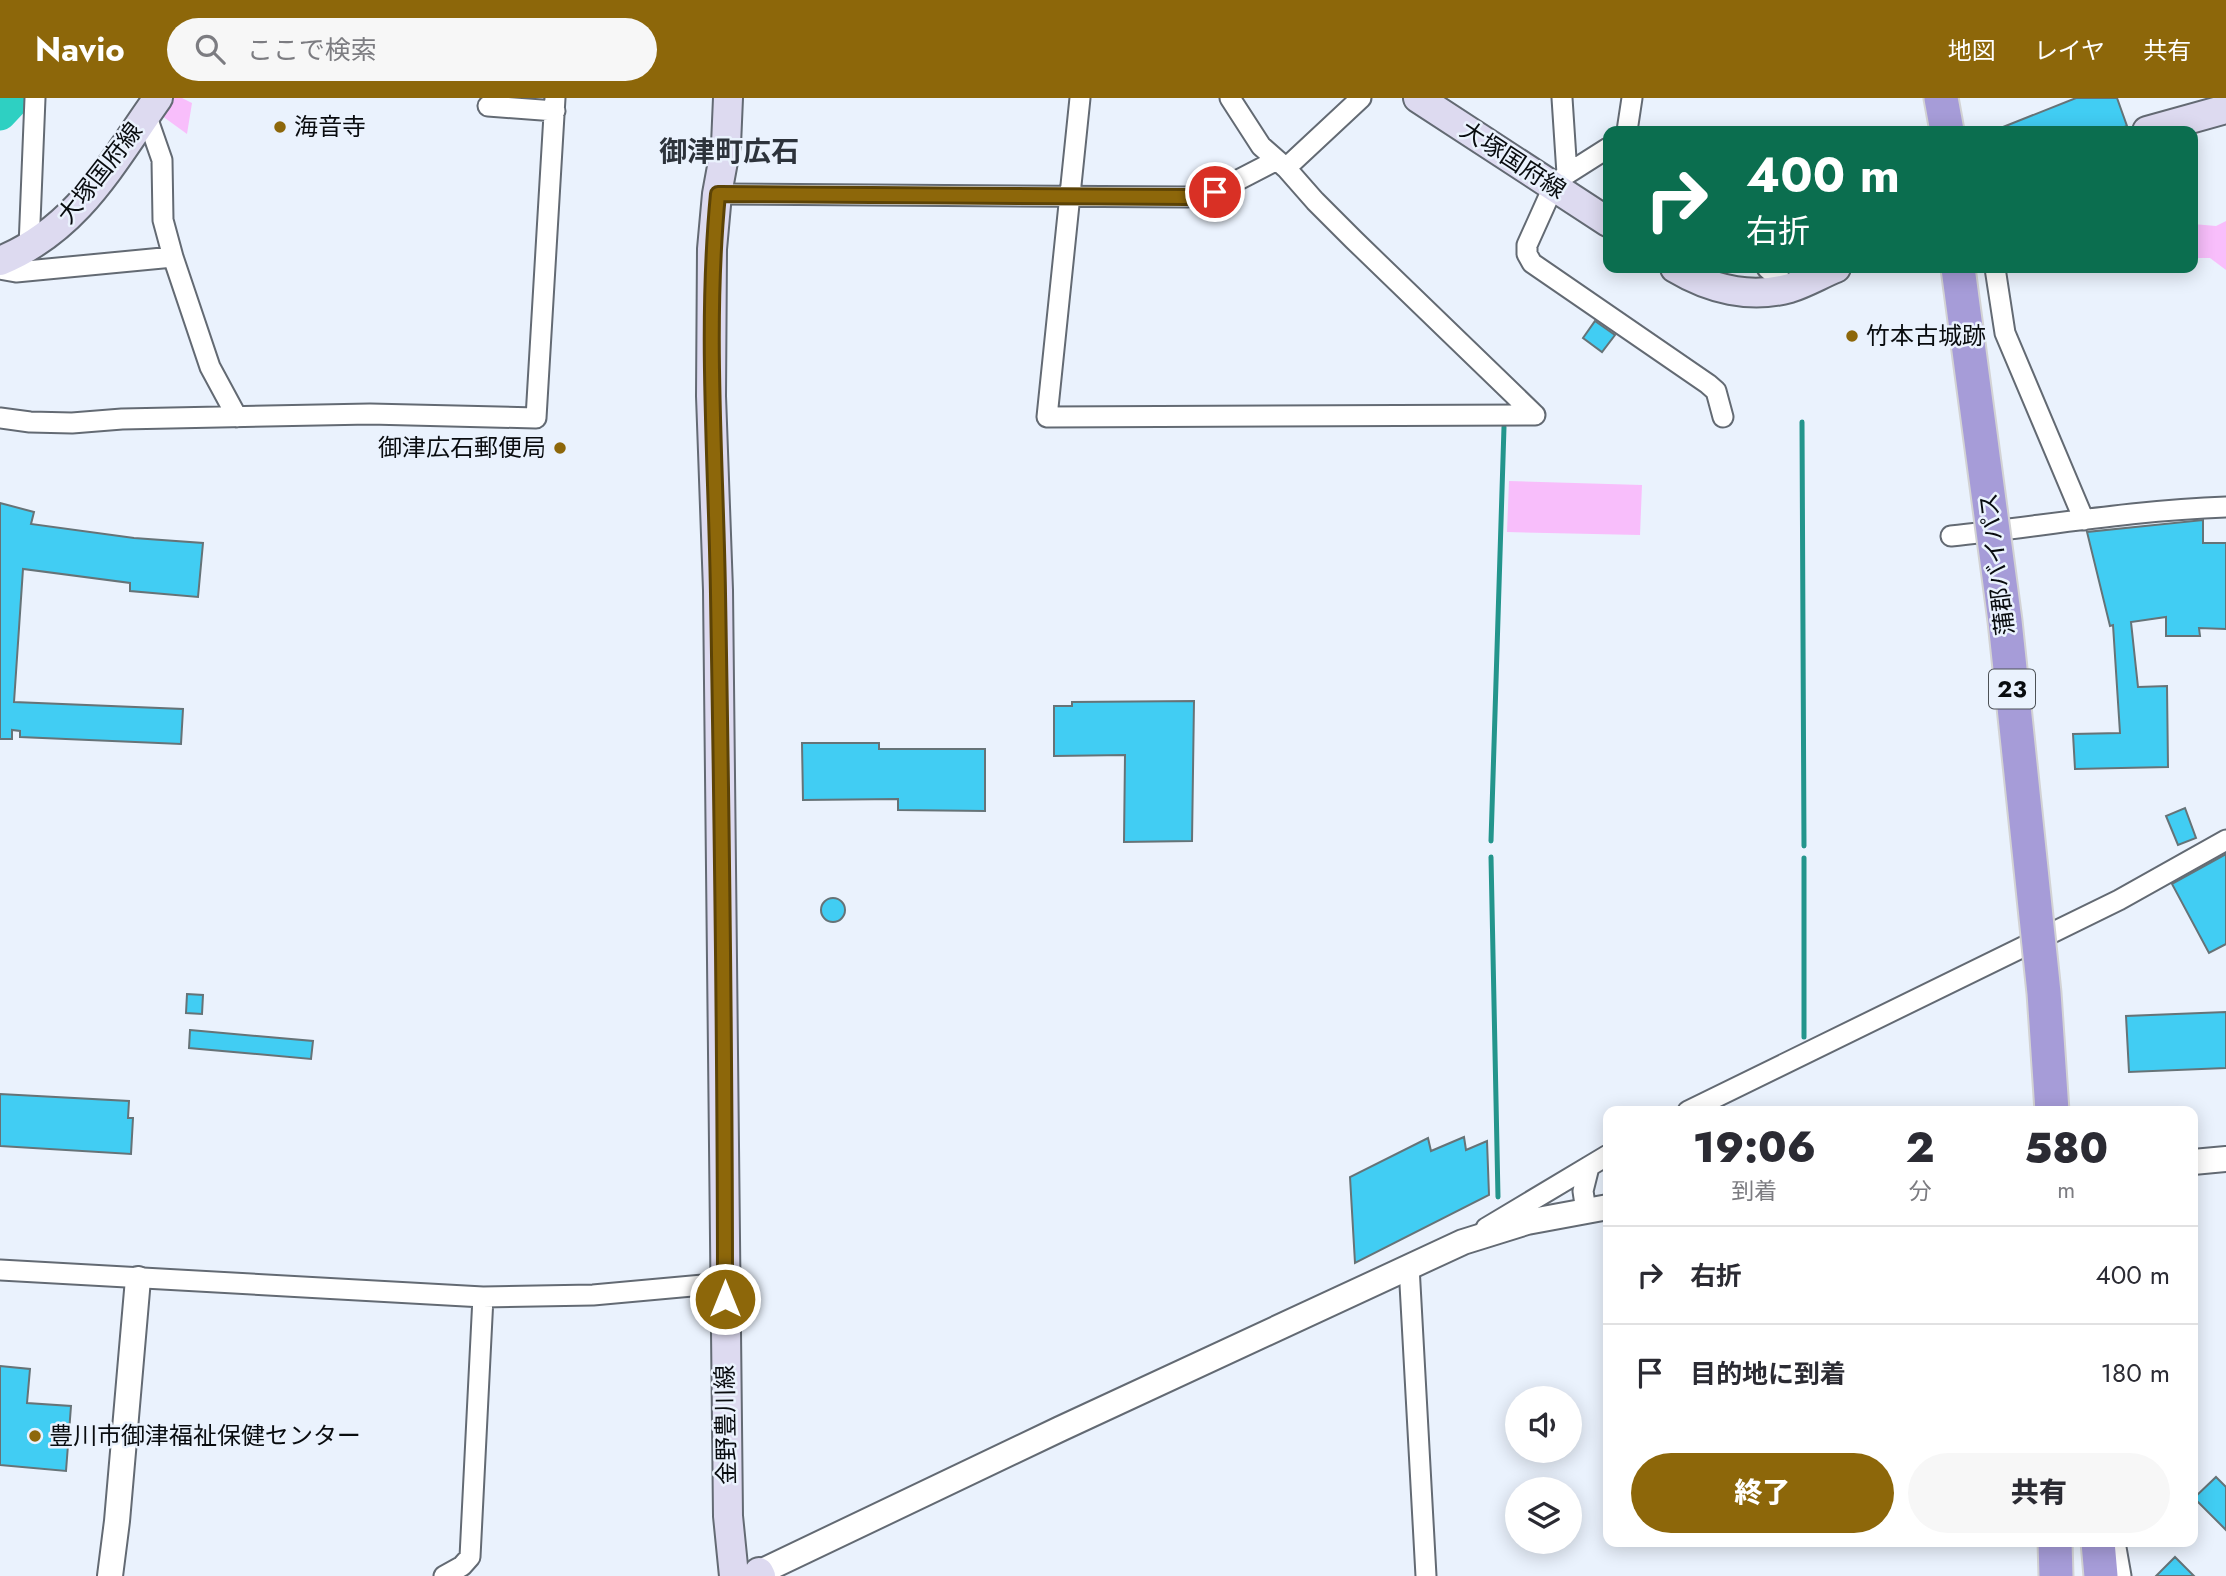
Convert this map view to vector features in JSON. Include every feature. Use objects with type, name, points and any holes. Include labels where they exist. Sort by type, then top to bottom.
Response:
[{"type":"highway","points":[[1932,98],[1936,126]]},
{"type":"highway","points":[[1941,98],[1946,126]]},
{"type":"highway","name":"蒲郡バイパス","points":[[1959,273],[2004,621],[2044,993],[2052,1106]]},
{"type":"highway","name":"蒲郡バイパス","points":[[1969,273],[2021,682],[2061,1106]]},
{"type":"highway","points":[[2055,1547],[2056,1576]]},
{"type":"highway","points":[[2081,1547],[2084,1576]]},
{"type":"highway","points":[[2098,1547],[2101,1576]]},
{"type":"main road","name":"金野豊川線","points":[[728,98],[726,145],[712,248],[711,396],[718,590],[727,1516],[752,1575]]},
{"type":"main road","name":"大塚国府線","points":[[1418,98],[1560,180],[1603,218]]},
{"type":"main road","name":"大塚国府線","points":[[0,261],[49,235],[83,203],[152,106]]},
{"type":"main road","points":[[2165,126],[2226,109]]},
{"type":"main road","points":[[1684,273],[1703,283],[1729,291],[1753,293],[1790,288],[1824,273]]},
{"type":"street","points":[[29,247],[35,98]]},
{"type":"street","points":[[1080,98],[1047,417],[1535,415],[1261,146],[1230,98]]},
{"type":"street","points":[[718,194],[1187,197],[1215,192],[1281,164],[1361,98]]},
{"type":"street","points":[[1562,98],[1560,180],[1527,245],[1527,254],[1532,263],[1709,384],[1716,391],[1723,417]]},
{"type":"street","points":[[1628,126],[1632,98]]},
{"type":"street","points":[[0,418],[72,423],[370,414],[536,418],[555,104],[488,106]]},
{"type":"street","points":[[152,106],[162,160],[163,220],[173,257],[210,367],[237,416]]},
{"type":"street","points":[[1560,180],[1603,151]]},
{"type":"street","points":[[0,269],[16,272],[173,257]]},
{"type":"street","points":[[1773,273],[1790,288]]},
{"type":"street","points":[[1996,273],[2005,333],[2084,520]]},
{"type":"street","points":[[1951,536],[2164,509],[2226,507]]},
{"type":"street","points":[[1698,1106],[2119,900],[2226,840]]},
{"type":"street","points":[[1463,1242],[1603,1158]]},
{"type":"street","points":[[2198,1162],[2226,1159]]},
{"type":"street","points":[[752,1575],[1463,1242],[1527,1222],[1597,1209],[1583,1191],[1589,1167]]},
{"type":"street","points":[[1409,1266],[1426,1576]]},
{"type":"street","points":[[0,1270],[483,1297],[593,1295],[725,1283]]},
{"type":"street","points":[[110,1576],[138,1279]]},
{"type":"street","points":[[444,1576],[470,1558],[483,1297]]},
{"type":"street","points":[[2116,1547],[2121,1576]]},
{"type":"shaded area","points":[[169,98],[182,98],[192,103],[187,134],[158,113]]},
{"type":"shaded area","points":[[2226,221],[2226,270],[2210,258],[2198,258],[2198,224],[2216,226]]},
{"type":"shaded area","points":[[1509,481],[1642,485],[1640,535],[1507,532]]},
{"type":"building","points":[[2076,98],[2117,98],[2127,126],[2006,126]]},
{"type":"building","points":[[1595,321],[1615,335],[1602,352],[1583,338]]},
{"type":"building","points":[[0,503],[34,512],[31,524],[134,538],[203,543],[198,597],[130,591],[130,583],[23,569],[14,702],[183,709],[181,744],[20,737],[20,731],[12,730],[12,739],[0,739]]},
{"type":"building","points":[[2203,520],[2203,543],[2226,543],[2226,629],[2199,628],[2200,636],[2166,636],[2166,617],[2131,622],[2138,687],[2167,686],[2168,767],[2075,769],[2073,734],[2120,733],[2113,625],[2110,626],[2087,532]]},
{"type":"building","points":[[1194,701],[1192,841],[1124,842],[1125,755],[1054,756],[1054,706],[1072,706],[1072,702]]},
{"type":"building","points":[[802,743],[879,743],[879,749],[985,749],[985,811],[898,810],[898,799],[803,800]]},
{"type":"building","points":[[2185,808],[2196,838],[2178,845],[2166,816]]},
{"type":"building","points":[[2226,854],[2226,944],[2209,953],[2172,884]]},
{"type":"building","points":[[833,898],[842,901],[845,910],[842,919],[833,922],[824,919],[821,910],[824,901]]},
{"type":"building","points":[[187,994],[203,995],[202,1014],[186,1013]]},
{"type":"building","points":[[2226,1012],[2226,1068],[2129,1072],[2126,1016]]},
{"type":"building","points":[[190,1030],[313,1041],[311,1059],[189,1048]]},
{"type":"building","points":[[0,1094],[129,1101],[128,1118],[133,1118],[131,1154],[0,1146]]},
{"type":"building","points":[[1464,1137],[1466,1150],[1487,1141],[1489,1195],[1355,1263],[1350,1177],[1428,1138],[1431,1151]]},
{"type":"building","name":"豊川市御津福祉保健センター","points":[[0,1366],[30,1369],[27,1403],[71,1406],[66,1471],[0,1465]]},
{"type":"building","points":[[2216,1477],[2226,1487],[2226,1530],[2198,1502],[2198,1494]]},
{"type":"building","points":[[2175,1557],[2194,1576],[2156,1576]]},
{"type":"waterway","points":[[0,114],[15,98]]},
{"type":"waterway","points":[[1802,422],[1804,846]]},
{"type":"waterway","points":[[1491,841],[1504,427]]},
{"type":"waterway","points":[[1491,857],[1498,1197]]},
{"type":"waterway","points":[[1804,858],[1804,1037]]},
{"type":"place","name":"海音寺","points":[[280,127]]},
{"type":"place","name":"竹本古城跡","points":[[1852,336]]},
{"type":"place","name":"御津広石郵便局","points":[[560,448]]},
{"type":"place","name":"豊川市御津福祉保健センター","points":[[35,1436]]},
{"type":"district","name":"御津町広石","points":[[729,151]]},
{"type":"route","points":[[725,1299],[718,590],[711,396],[712,248],[718,194],[1187,197],[1215,192]]}]
